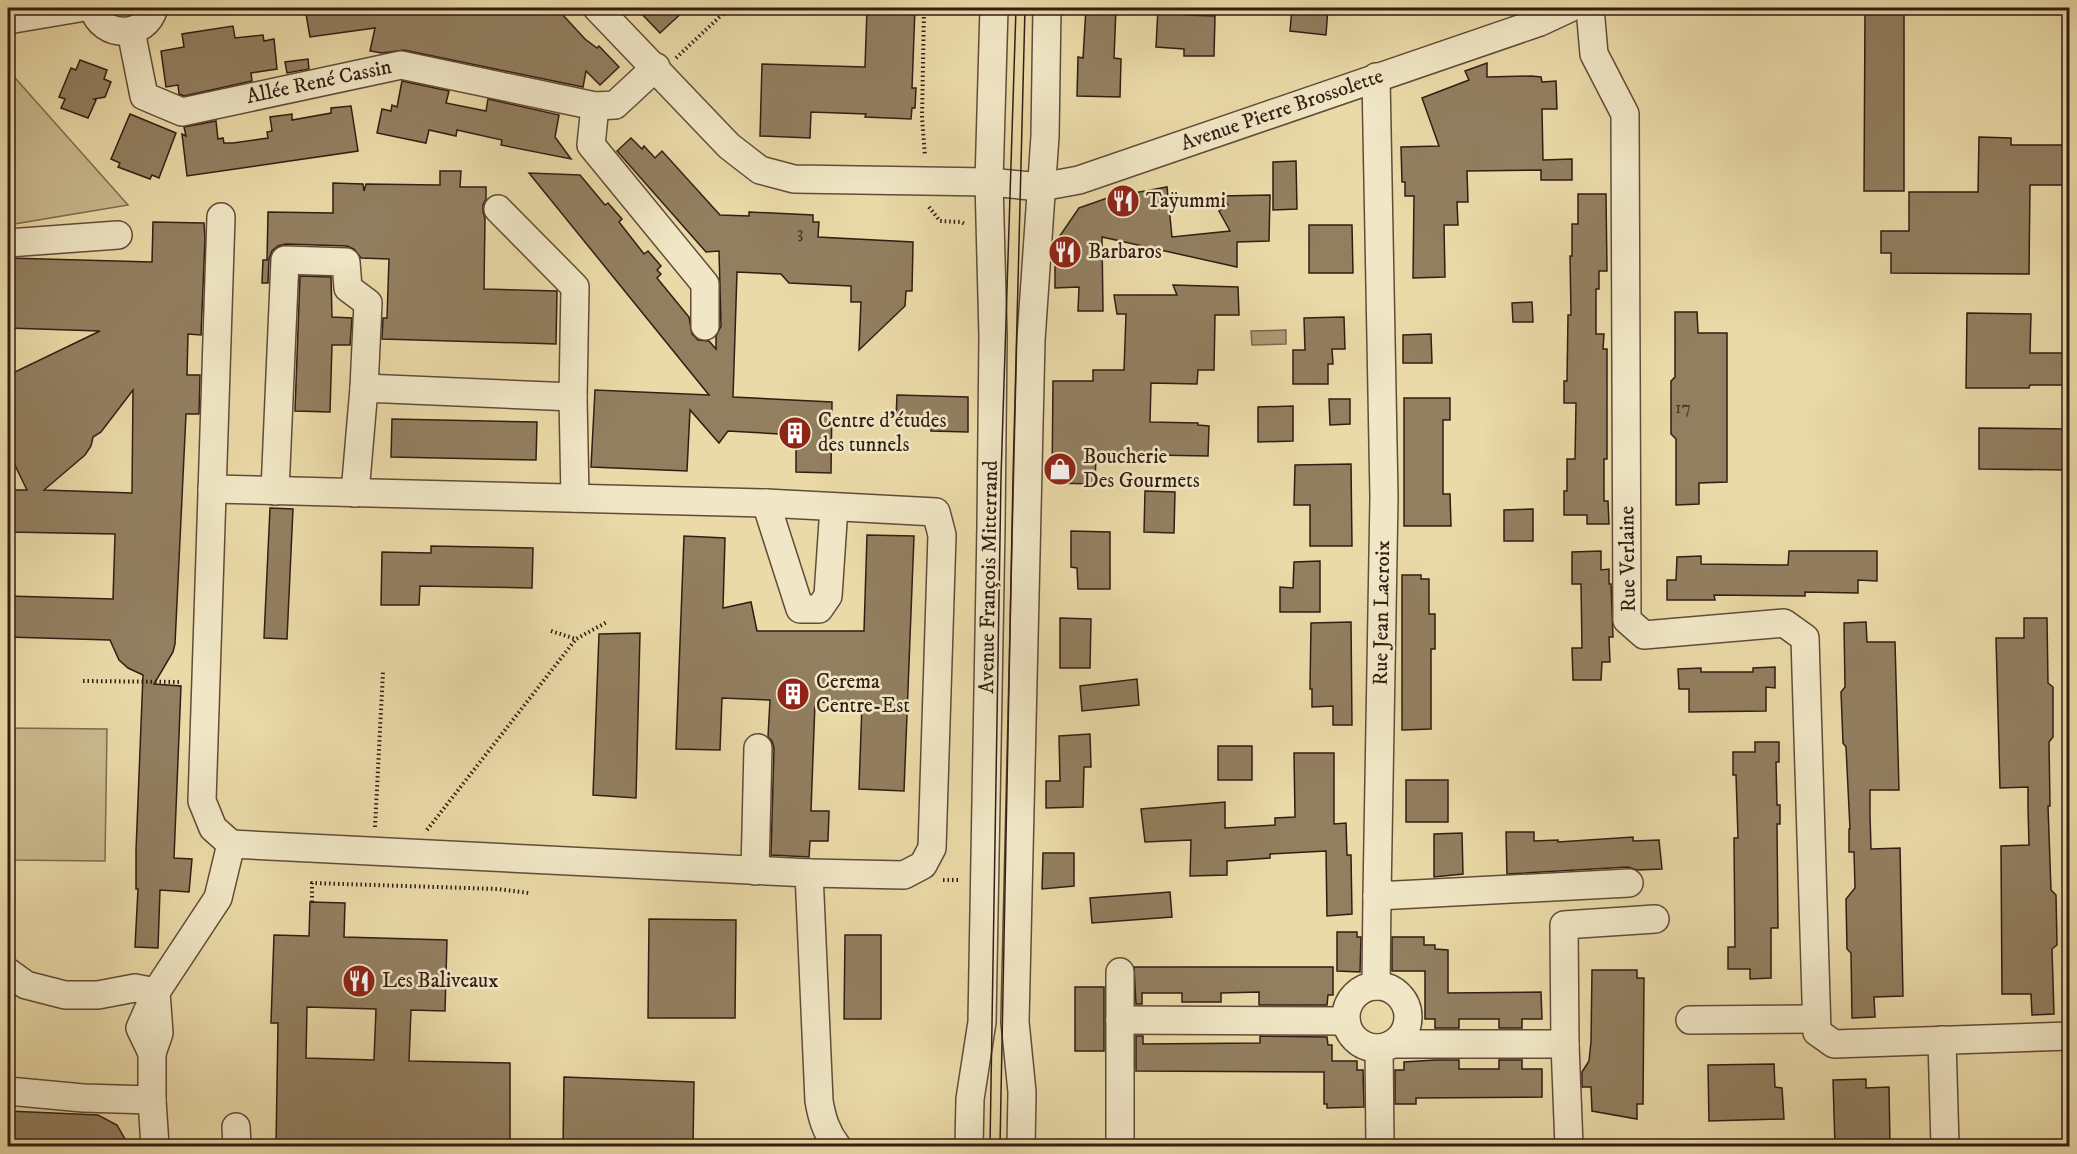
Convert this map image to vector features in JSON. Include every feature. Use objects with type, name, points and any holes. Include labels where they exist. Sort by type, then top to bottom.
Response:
[{"type":"street","points":[[8,20],[39,11],[79,8]]},
{"type":"street","points":[[93,8],[99,21],[105,26],[122,32],[144,24],[154,8]]},
{"type":"street","name":"Avenue Pierre Brossolette","points":[[597,8],[729,146],[760,170],[794,179],[989,182],[1041,187],[1079,180],[1540,22],[1570,8]]},
{"type":"street","name":"Avenue François Mitterrand","points":[[969,1146],[970,1099],[981,1022],[992,358],[989,182],[994,8]]},
{"type":"street","name":"Avenue François Mitterrand","points":[[1021,1146],[1022,1092],[1015,1022],[1031,340],[1045,136],[1047,8]]},
{"type":"street","name":"Rue Verlaine","points":[[1590,8],[1594,54],[1624,114],[1627,620],[1644,635],[1784,623],[1805,638],[1816,1019]]},
{"type":"street","name":"Allée René Cassin","points":[[130,31],[144,96],[182,112],[401,65],[595,106],[615,105],[658,70]]},
{"type":"street","name":"Rue Jean Lacroix","points":[[1376,77],[1384,497],[1376,986]]},
{"type":"street","points":[[595,106],[591,145],[705,284],[705,326]]},
{"type":"street","points":[[498,209],[575,287],[573,397],[575,498]]},
{"type":"street","points":[[212,489],[766,503],[936,512],[942,535],[932,848],[923,865],[904,875],[755,871],[231,844],[213,828],[202,801],[212,489],[221,217]]},
{"type":"street","points":[[8,243],[118,235]]},
{"type":"street","points":[[275,491],[285,260],[346,262],[348,288],[368,303],[364,388],[355,493]]},
{"type":"street","points":[[364,388],[573,397]]},
{"type":"street","points":[[766,503],[800,609],[819,609],[828,596],[834,507]]},
{"type":"street","points":[[755,871],[758,748]]},
{"type":"street","points":[[154,1146],[152,1053],[140,1028],[156,992],[218,898],[231,844]]},
{"type":"street","points":[[809,873],[819,1101],[822,1120],[829,1136],[837,1146]]},
{"type":"street","points":[[1377,896],[1629,883]]},
{"type":"street","points":[[1569,1146],[1564,926],[1655,919]]},
{"type":"street","points":[[8,972],[26,985],[65,995],[98,995],[135,988],[156,992]]},
{"type":"street","points":[[1120,972],[1120,1146]]},
{"type":"street","points":[[1386,1046],[1401,1037],[1406,1028],[1407,1008],[1402,999],[1386,987],[1366,988],[1350,1001],[1346,1021],[1348,1030],[1361,1044],[1386,1046],[1565,1044]]},
{"type":"street","points":[[1690,1020],[1816,1019],[1816,1032],[1834,1044],[2070,1036]]},
{"type":"street","points":[[1120,1020],[1346,1021]]},
{"type":"street","points":[[1942,1040],[1945,1146]]},
{"type":"street","points":[[1380,1146],[1386,1046]]},
{"type":"street","points":[[8,1091],[83,1098],[152,1100]]},
{"type":"path","points":[[658,70],[729,8]]},
{"type":"path","points":[[924,8],[922,118],[925,201],[940,221],[961,222],[967,226]]},
{"type":"path","points":[[408,854],[576,639],[606,622]]},
{"type":"path","points":[[551,631],[576,639]]},
{"type":"path","points":[[374,852],[383,672]]},
{"type":"path","points":[[83,681],[178,682],[206,678]]},
{"type":"path","points":[[923,865],[944,880],[984,880]]},
{"type":"path","points":[[312,902],[312,883],[498,889],[529,893]]},
{"type":"shaded area","points":[[8,70],[128,205],[8,225]]},
{"type":"shaded area","points":[[1286,330],[1286,344],[1252,345],[1251,331]]},
{"type":"shaded area","points":[[8,728],[107,729],[105,861],[8,860]]},
{"type":"building","points":[[305,8],[538,8],[561,13],[585,39],[597,48],[599,46],[619,67],[600,85],[586,71],[583,87],[404,50],[382,53],[370,51],[375,28],[310,37]]},
{"type":"building","points":[[636,8],[687,8],[660,33]]},
{"type":"building","points":[[867,8],[915,8],[912,88],[916,88],[915,108],[912,108],[911,119],[865,117],[866,114],[811,112],[810,138],[760,136],[762,64],[865,67]]},
{"type":"building","points":[[1086,8],[1116,8],[1114,58],[1121,59],[1120,97],[1077,96],[1078,57],[1083,58]]},
{"type":"building","points":[[1158,8],[1186,8],[1186,15],[1215,16],[1214,56],[1184,56],[1184,49],[1156,47]]},
{"type":"building","points":[[1292,8],[1328,8],[1326,35],[1290,31]]},
{"type":"building","points":[[1865,13],[1904,13],[1904,191],[1864,191]]},
{"type":"building","points":[[233,26],[235,38],[263,35],[264,41],[274,39],[277,69],[251,73],[252,81],[184,96],[179,94],[178,85],[166,87],[161,51],[184,47],[182,34]]},
{"type":"building","points":[[308,59],[309,69],[287,73],[285,62]]},
{"type":"building","points":[[80,60],[107,70],[104,79],[111,82],[105,97],[94,99],[96,100],[88,118],[61,108],[65,99],[59,97],[71,68],[76,70]]},
{"type":"building","points":[[1487,63],[1487,77],[1531,76],[1541,77],[1542,82],[1556,81],[1557,109],[1542,109],[1543,160],[1572,159],[1572,180],[1541,180],[1541,170],[1467,171],[1468,202],[1457,202],[1458,225],[1444,225],[1445,277],[1413,278],[1414,196],[1405,196],[1405,182],[1402,182],[1401,147],[1439,146],[1422,98],[1469,80],[1465,71]]},
{"type":"building","points":[[402,81],[449,91],[446,103],[486,111],[488,99],[559,115],[555,137],[571,159],[501,145],[502,140],[457,130],[456,136],[429,130],[426,143],[377,133],[382,109],[391,111],[392,105],[397,107]]},
{"type":"building","points":[[351,106],[358,151],[187,176],[182,134],[186,136],[184,127],[216,121],[218,139],[223,138],[224,143],[233,143],[268,138],[267,132],[272,131],[270,117],[292,114],[292,120],[331,113],[331,108]]},
{"type":"building","points":[[130,114],[176,133],[159,178],[152,175],[150,179],[118,167],[120,163],[111,159]]},
{"type":"building","points":[[1979,137],[2011,138],[2011,145],[2070,145],[2070,185],[2030,185],[2029,274],[1891,273],[1891,253],[1881,253],[1881,231],[1909,231],[1909,192],[1978,192]]},
{"type":"building","points":[[631,138],[642,149],[644,146],[655,158],[662,151],[720,215],[749,216],[749,212],[813,215],[813,222],[819,222],[818,237],[913,242],[912,291],[906,291],[905,306],[859,350],[861,302],[851,302],[851,286],[789,283],[781,274],[737,272],[733,397],[832,402],[831,473],[796,472],[796,435],[728,431],[719,443],[690,410],[687,471],[591,467],[595,390],[709,395],[529,173],[580,175],[605,205],[608,203],[622,219],[619,222],[644,254],[648,251],[661,266],[657,270],[661,274],[657,278],[689,317],[692,334],[698,340],[709,341],[716,349],[716,336],[721,326],[719,251],[706,252],[617,151]]},
{"type":"building","points":[[1296,161],[1297,209],[1273,210],[1273,162]]},
{"type":"building","points":[[440,171],[461,171],[460,187],[486,187],[486,199],[483,205],[485,218],[484,289],[557,291],[556,344],[382,339],[383,318],[387,318],[389,259],[361,258],[354,249],[347,246],[286,244],[278,246],[272,251],[269,259],[268,283],[262,283],[263,260],[267,260],[268,212],[333,213],[333,183],[363,184],[364,191],[366,184],[440,185]]},
{"type":"building","points":[[1167,187],[1172,237],[1230,231],[1219,211],[1228,205],[1222,196],[1270,195],[1269,241],[1237,242],[1237,267],[1102,237],[1103,311],[1078,311],[1079,287],[1055,288],[1055,243],[1079,208],[1133,189],[1134,193]]},
{"type":"building","points":[[1578,194],[1606,194],[1607,271],[1599,271],[1599,289],[1596,289],[1596,334],[1604,334],[1603,349],[1607,349],[1607,459],[1604,459],[1604,501],[1608,501],[1609,524],[1587,524],[1587,515],[1564,515],[1567,459],[1575,459],[1576,403],[1564,403],[1564,381],[1567,381],[1568,315],[1571,315],[1572,224],[1578,224]]},
{"type":"building","points":[[153,222],[204,223],[201,335],[188,334],[187,375],[200,375],[199,414],[186,414],[175,644],[173,652],[154,684],[181,686],[174,858],[192,859],[189,892],[160,890],[158,948],[135,947],[138,889],[136,889],[136,850],[143,675],[128,668],[119,660],[110,640],[8,637],[8,596],[113,599],[115,534],[8,532],[8,490],[27,490],[8,451],[8,372],[15,372],[100,331],[8,328],[8,258],[152,262]],"holes":[[[133,390],[132,493],[44,490],[85,455],[91,446],[93,437],[101,432]]]},
{"type":"building","points":[[1309,225],[1352,225],[1353,273],[1309,273]]},
{"type":"building","points":[[300,276],[331,277],[332,317],[352,318],[350,345],[332,345],[330,412],[295,411]]},
{"type":"building","points":[[1173,285],[1238,287],[1239,315],[1215,315],[1214,370],[1198,370],[1197,384],[1151,383],[1150,422],[1198,423],[1198,425],[1209,426],[1208,456],[1096,454],[1095,484],[1052,483],[1053,381],[1093,381],[1093,370],[1124,370],[1126,314],[1117,314],[1114,295],[1177,295]]},
{"type":"building","points":[[1532,302],[1533,322],[1513,322],[1512,303]]},
{"type":"building","points":[[1675,312],[1697,312],[1698,333],[1727,333],[1727,482],[1699,483],[1699,504],[1676,505],[1676,439],[1671,434],[1671,381],[1675,377]]},
{"type":"building","points":[[1967,313],[2031,314],[2030,353],[2069,353],[2069,385],[2030,385],[2029,388],[1966,388]]},
{"type":"building","points":[[1344,317],[1345,349],[1332,349],[1333,364],[1328,364],[1328,384],[1293,384],[1293,350],[1305,350],[1304,318]]},
{"type":"building","points":[[1431,334],[1432,363],[1403,363],[1403,335]]},
{"type":"building","points":[[897,395],[968,397],[968,432],[931,431],[931,420],[896,418]]},
{"type":"building","points":[[1404,398],[1450,398],[1450,420],[1443,420],[1443,494],[1450,494],[1451,526],[1404,526]]},
{"type":"building","points":[[1329,399],[1350,399],[1350,424],[1330,425]]},
{"type":"building","points":[[1293,406],[1293,441],[1258,442],[1258,407]]},
{"type":"building","points":[[392,419],[537,422],[536,460],[391,457]]},
{"type":"building","points":[[1979,428],[2067,429],[2067,470],[1979,469]]},
{"type":"building","points":[[1351,464],[1352,546],[1310,546],[1310,505],[1294,505],[1295,465]]},
{"type":"building","points":[[1145,491],[1175,492],[1174,533],[1144,532]]},
{"type":"building","points":[[270,508],[293,509],[287,639],[264,638]]},
{"type":"building","points":[[1533,509],[1533,541],[1504,541],[1504,510]]},
{"type":"building","points":[[1071,531],[1110,532],[1110,589],[1078,589],[1077,568],[1071,567]]},
{"type":"building","name":"Cerema Centre-Est","points":[[867,535],[914,536],[904,791],[859,789],[862,704],[815,702],[811,811],[829,811],[828,841],[810,841],[809,857],[771,855],[774,748],[768,737],[770,700],[722,698],[720,750],[676,749],[684,536],[725,538],[723,608],[751,602],[757,631],[864,631]]},
{"type":"building","points":[[431,546],[533,548],[532,588],[420,586],[419,605],[381,605],[382,552],[431,553]]},
{"type":"building","points":[[1601,551],[1601,570],[1609,569],[1609,584],[1611,584],[1613,637],[1609,637],[1610,662],[1602,662],[1601,680],[1573,680],[1572,648],[1582,648],[1581,584],[1572,584],[1572,552]]},
{"type":"building","points":[[1789,551],[1877,551],[1877,581],[1858,580],[1858,593],[1805,592],[1805,596],[1714,595],[1715,600],[1667,600],[1667,580],[1676,580],[1677,557],[1701,556],[1701,564],[1788,565]]},
{"type":"building","points":[[1320,561],[1320,612],[1280,612],[1280,587],[1293,588],[1294,562]]},
{"type":"building","points":[[1402,575],[1421,575],[1421,579],[1429,579],[1429,614],[1435,614],[1435,649],[1431,649],[1431,729],[1402,730]]},
{"type":"building","points":[[1060,618],[1091,619],[1090,668],[1060,668]]},
{"type":"building","points":[[2024,618],[2047,618],[2048,683],[2053,687],[2053,737],[2049,742],[2050,806],[2048,806],[2051,890],[2056,895],[2057,945],[2052,949],[2054,1014],[2032,1015],[2031,994],[2002,994],[2001,846],[2029,845],[2028,787],[2000,788],[1996,638],[2024,638]]},
{"type":"building","points":[[1351,622],[1352,725],[1333,725],[1333,706],[1312,707],[1311,623]]},
{"type":"building","points":[[1866,622],[1867,642],[1895,642],[1899,790],[1870,790],[1870,815],[1871,849],[1900,848],[1903,996],[1874,997],[1875,1017],[1852,1018],[1851,953],[1847,949],[1846,899],[1855,888],[1854,852],[1849,852],[1846,747],[1843,743],[1841,692],[1845,687],[1844,623]]},
{"type":"building","points":[[640,633],[636,798],[593,795],[599,634]]},
{"type":"building","points":[[1775,667],[1775,688],[1766,687],[1766,711],[1689,712],[1689,689],[1679,689],[1678,669],[1701,668],[1701,672],[1753,672],[1753,668]]},
{"type":"building","points":[[1137,679],[1139,705],[1082,711],[1080,686]]},
{"type":"building","points":[[1090,734],[1091,767],[1084,767],[1083,807],[1046,808],[1046,781],[1060,781],[1059,736]]},
{"type":"building","points":[[1755,742],[1779,742],[1779,762],[1776,762],[1777,805],[1780,805],[1780,824],[1777,824],[1778,928],[1771,928],[1771,978],[1750,979],[1750,969],[1728,969],[1728,947],[1735,947],[1734,838],[1738,838],[1733,752],[1755,752]]},
{"type":"building","points":[[1218,746],[1252,746],[1252,780],[1218,780]]},
{"type":"building","points":[[1294,753],[1334,753],[1334,824],[1346,823],[1347,855],[1351,855],[1352,914],[1327,916],[1326,851],[1270,854],[1270,858],[1227,861],[1227,875],[1190,876],[1191,840],[1145,842],[1141,809],[1225,802],[1225,828],[1275,825],[1275,818],[1295,817]]},
{"type":"building","points":[[1406,780],[1448,780],[1448,822],[1406,822]]},
{"type":"building","points":[[1506,832],[1534,832],[1534,841],[1558,840],[1558,842],[1633,837],[1633,841],[1659,840],[1662,869],[1637,870],[1628,867],[1507,874]]},
{"type":"building","points":[[1462,833],[1463,874],[1434,877],[1434,834]]},
{"type":"building","points":[[1043,853],[1074,853],[1074,886],[1042,889]]},
{"type":"building","points":[[1170,892],[1172,917],[1092,923],[1090,898]]},
{"type":"building","points":[[310,902],[345,903],[344,937],[447,940],[445,1011],[411,1010],[409,1061],[510,1063],[510,1146],[276,1146],[278,1023],[271,1023],[274,935],[309,936]],"holes":[[[307,1007],[376,1009],[374,1060],[306,1058]]]},
{"type":"building","points":[[649,919],[736,920],[735,1018],[648,1018]]},
{"type":"building","points":[[1337,932],[1357,932],[1357,937],[1361,937],[1360,972],[1337,971]]},
{"type":"building","points":[[845,935],[881,935],[881,1019],[844,1019]]},
{"type":"building","points":[[1392,937],[1424,937],[1424,945],[1435,945],[1435,949],[1448,950],[1448,993],[1541,992],[1542,1019],[1522,1019],[1522,1028],[1499,1028],[1499,1019],[1459,1019],[1459,1028],[1435,1028],[1435,1019],[1425,1019],[1425,971],[1392,971]]},
{"type":"building","points":[[1134,967],[1333,967],[1333,995],[1328,995],[1327,1005],[1259,1005],[1259,992],[1221,993],[1221,1002],[1182,1002],[1182,993],[1142,993],[1142,1004],[1136,1004]]},
{"type":"building","points":[[1592,970],[1637,970],[1637,978],[1644,978],[1643,1104],[1637,1104],[1637,1119],[1592,1111],[1591,1087],[1582,1087],[1582,1072],[1589,1061],[1591,1042]]},
{"type":"building","points":[[1075,987],[1104,987],[1104,1051],[1075,1051]]},
{"type":"building","points":[[1136,1036],[1143,1036],[1143,1044],[1260,1043],[1260,1036],[1327,1037],[1328,1045],[1332,1045],[1332,1061],[1357,1061],[1357,1070],[1363,1070],[1364,1107],[1327,1108],[1327,1104],[1324,1104],[1324,1072],[1136,1071]]},
{"type":"building","points":[[1459,1060],[1459,1069],[1499,1069],[1499,1060],[1522,1060],[1522,1069],[1542,1069],[1542,1097],[1416,1098],[1416,1104],[1395,1104],[1395,1070],[1404,1070],[1404,1062]]},
{"type":"building","points":[[1774,1064],[1775,1087],[1782,1088],[1784,1119],[1709,1121],[1708,1065]]},
{"type":"building","points":[[564,1077],[694,1082],[693,1146],[563,1146]]},
{"type":"building","points":[[1866,1079],[1866,1088],[1889,1087],[1890,1146],[1835,1146],[1833,1080]]},
{"type":"building","points":[[8,1111],[98,1115],[117,1125],[129,1146],[8,1146]]},
{"type":"tram line","points":[[990,1146],[1001,477],[1016,8]]},
{"type":"tram line","points":[[1000,1146],[1025,8]]},
{"type":"place","name":"Taÿummi","points":[[1123,201]]},
{"type":"place","name":"Barbaros","points":[[1065,252]]},
{"type":"place","name":"Centre d'études des tunnels","points":[[795,433]]},
{"type":"place","name":"Boucherie Des Gourmets","points":[[1060,469]]},
{"type":"place","name":"Cerema Centre-Est","points":[[793,694]]},
{"type":"place","name":"Les Baliveaux","points":[[359,981]]}]
